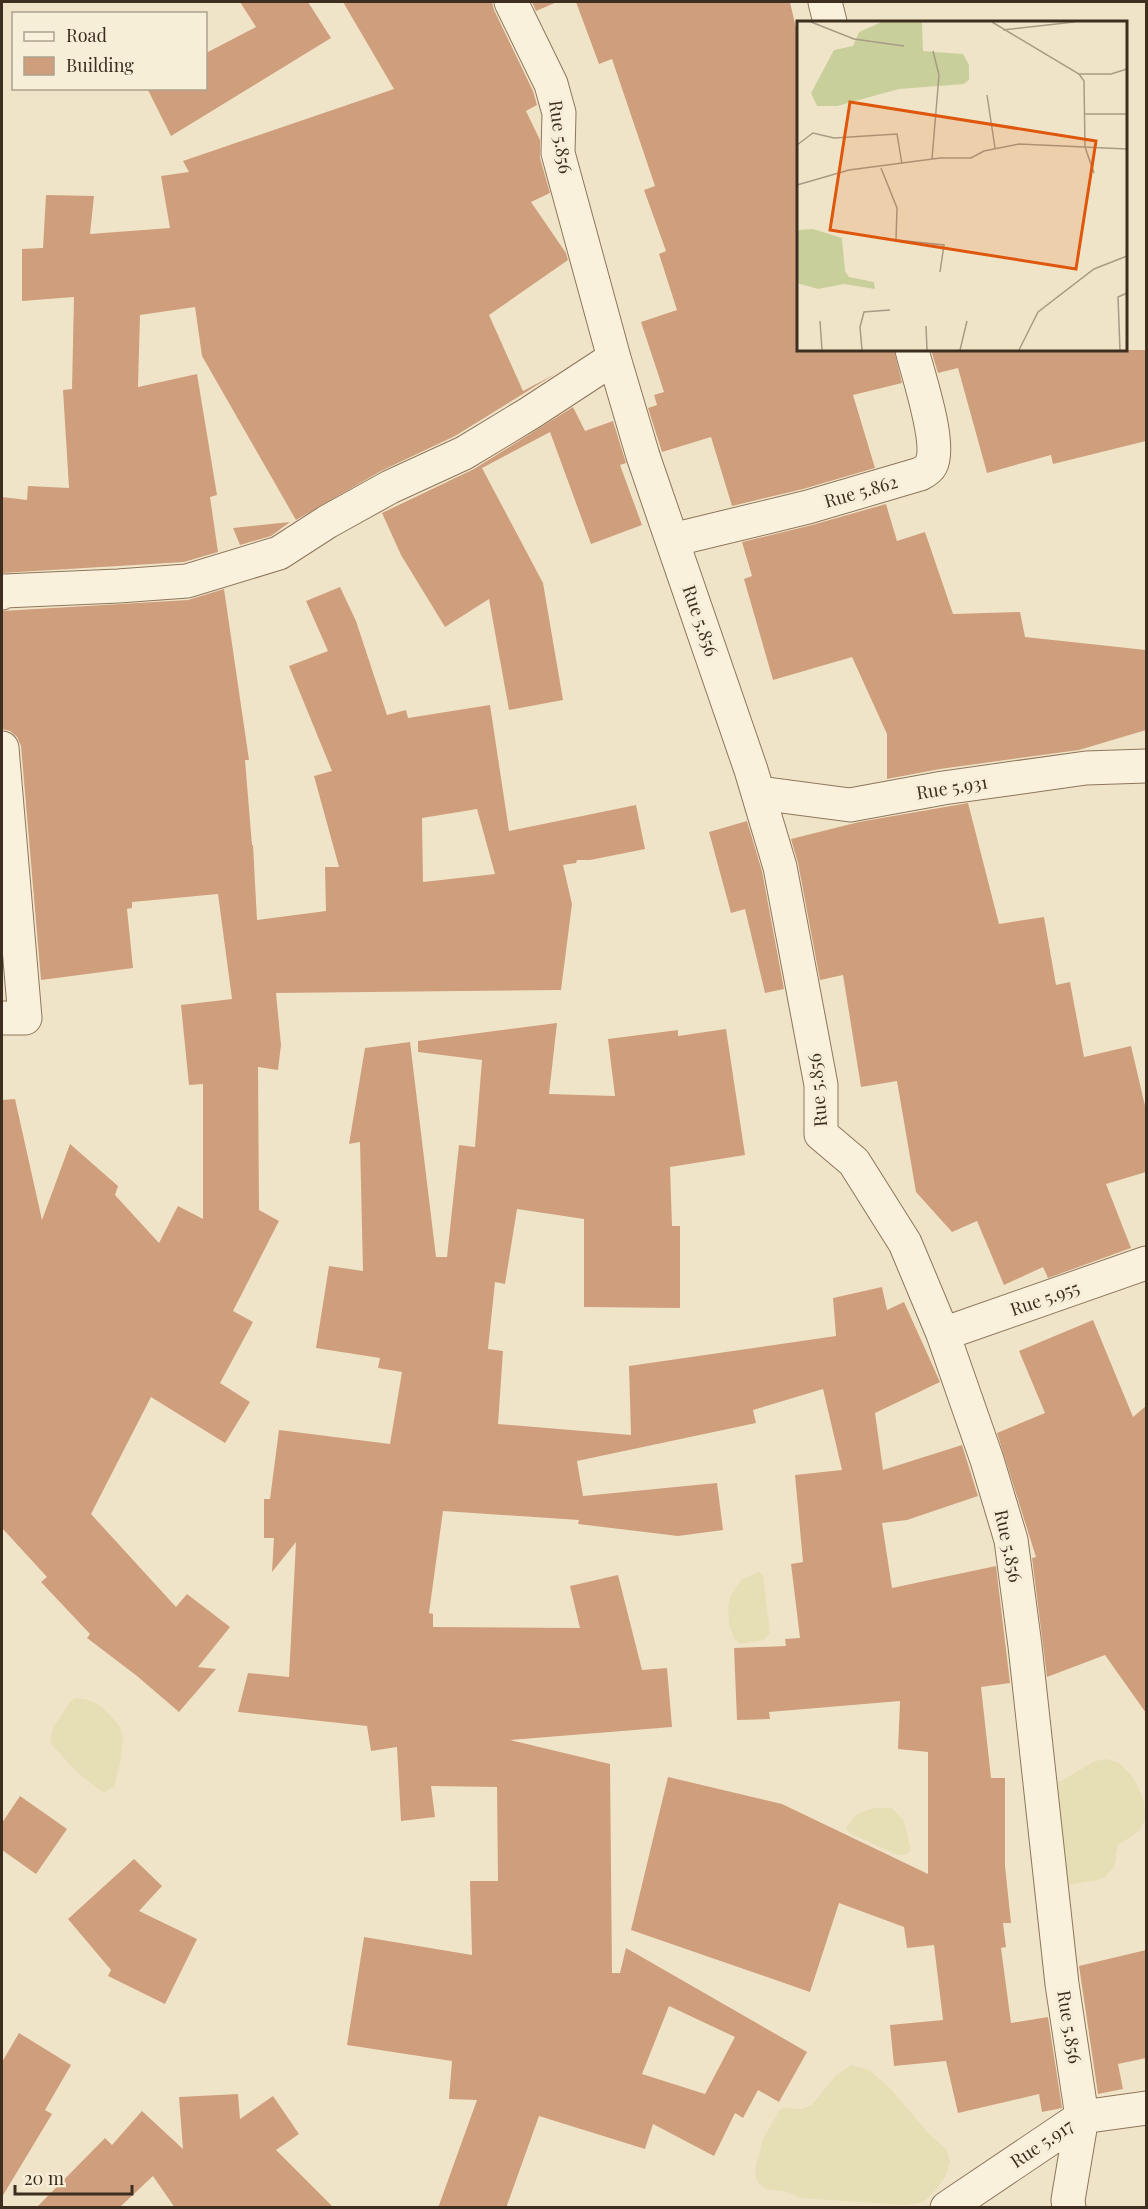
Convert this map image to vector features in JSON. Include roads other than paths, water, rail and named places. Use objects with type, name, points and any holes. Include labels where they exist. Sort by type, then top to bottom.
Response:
[{"type":"street","name":"Rue 5.856","points":[[511,2],[551,84],[559,113],[558,153],[614,358],[643,456],[759,793],[780,867],[821,1085],[820,1134],[854,1162],[905,1243],[943,1334],[987,1460],[1011,1540],[1025,1646],[1062,1984],[1082,2117],[1068,2200],[1069,2208]]},
{"type":"street","points":[[825,2],[830,21]]},
{"type":"street","name":"Rue 5.862","points":[[672,540],[808,507],[920,474],[930,467],[935,453],[934,436],[912,351]]},
{"type":"street","points":[[2,593],[34,588],[118,586],[187,581],[279,553],[327,522],[390,487],[464,453],[614,358]]},
{"type":"street","points":[[2,748],[25,1018],[2,1018]]},
{"type":"street","name":"Rue 5.931","points":[[759,793],[850,805],[943,788],[1086,768],[1146,766]]},
{"type":"street","name":"Rue 5.955","points":[[943,1334],[1146,1263]]},
{"type":"street","name":"Rue 5.917","points":[[947,2208],[1082,2117],[1146,2108]]}]
